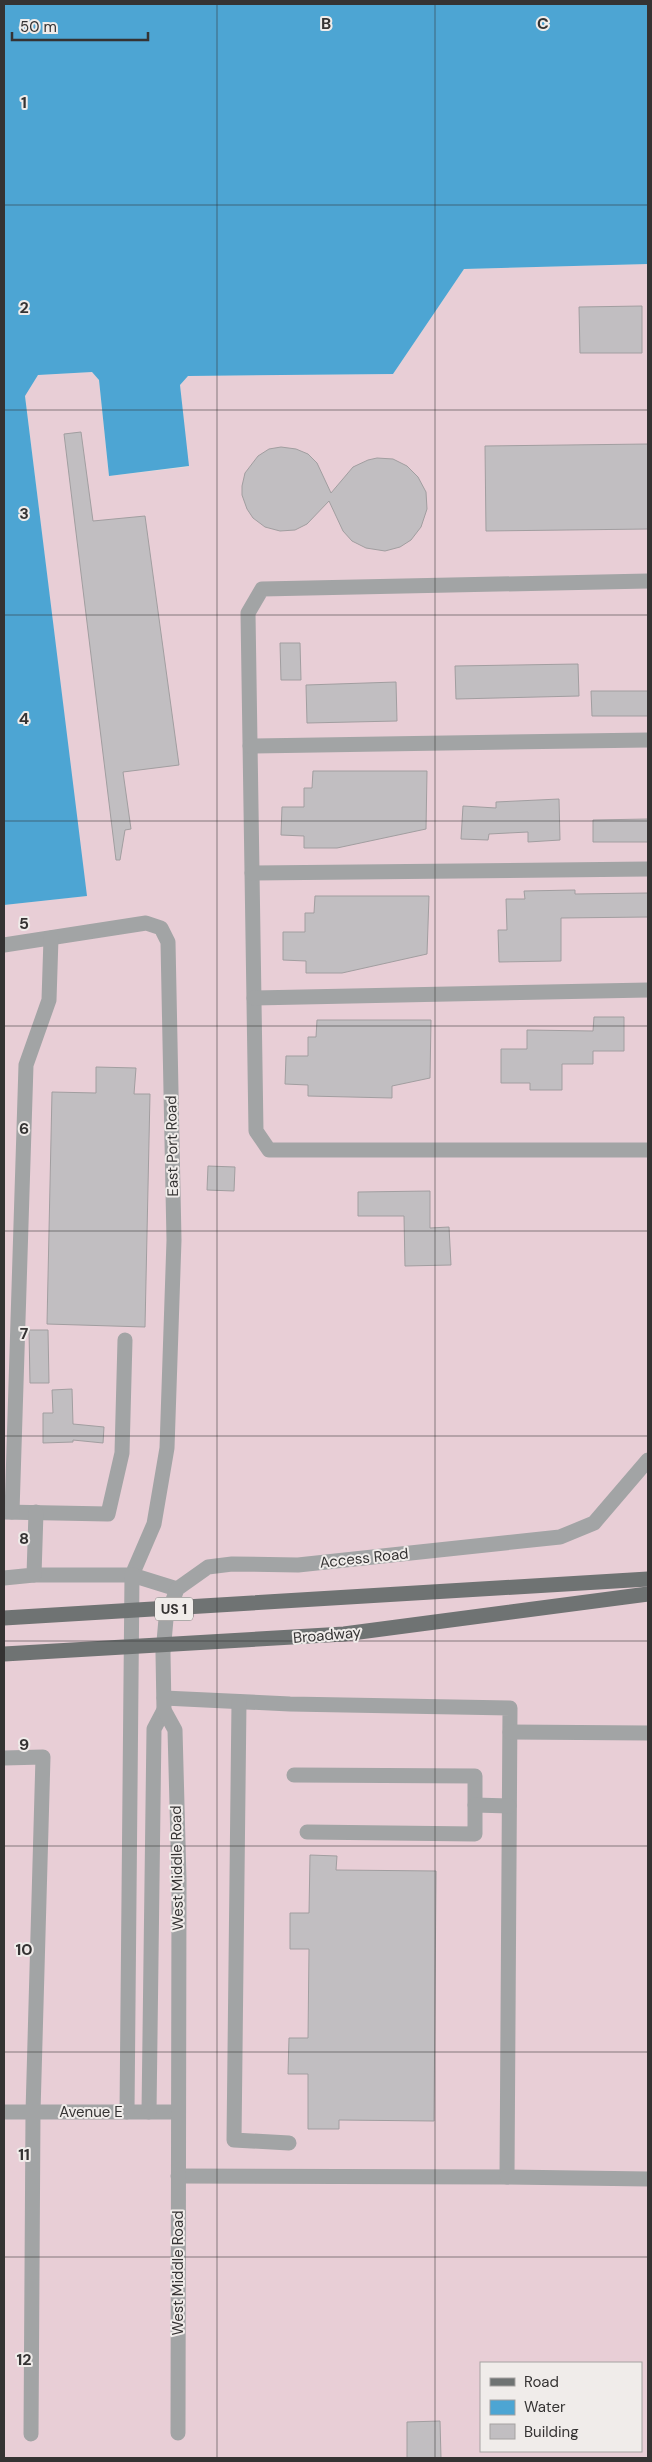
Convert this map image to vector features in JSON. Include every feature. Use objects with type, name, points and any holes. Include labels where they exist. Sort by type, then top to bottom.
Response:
[{"type":"main road","name":"US 1","points":[[4,1618],[648,1579]]},
{"type":"main road","name":"Broadway","points":[[4,1654],[344,1634],[648,1594]]},
{"type":"street","points":[[648,581],[262,589],[248,613],[256,1131],[269,1150],[648,1150]]},
{"type":"street","points":[[250,746],[648,740]]},
{"type":"street","points":[[252,873],[648,869]]},
{"type":"street","name":"East Port Road","points":[[4,945],[146,923],[161,928],[168,942],[174,1240],[167,1448],[154,1524],[132,1575]]},
{"type":"street","points":[[51,938],[49,1000],[26,1065],[8,1512],[108,1514],[122,1453],[125,1340]]},
{"type":"street","points":[[254,998],[648,990]]},
{"type":"street","name":"Access Road","points":[[177,1589],[208,1567],[232,1564],[298,1565],[560,1537],[594,1523],[648,1460]]},
{"type":"street","points":[[34,1575],[36,1512]]},
{"type":"street","points":[[4,1578],[34,1575],[132,1575],[177,1589],[166,1619],[163,1653],[164,1704],[239,1702],[510,1708],[506,2177]]},
{"type":"street","points":[[127,2112],[132,1575]]},
{"type":"street","points":[[239,1702],[234,2140],[289,2143]]},
{"type":"street","name":"West Middle Road","points":[[164,1704],[175,1730],[179,1880],[178,2433]]},
{"type":"street","name":"West Middle Road","points":[[149,2112],[154,1729],[164,1704]]},
{"type":"street","points":[[510,1732],[648,1733]]},
{"type":"street","points":[[4,1758],[42,1757],[33,2112],[31,2434]]},
{"type":"street","points":[[294,1775],[475,1776],[474,1834],[307,1832]]},
{"type":"street","points":[[475,1805],[510,1806]]},
{"type":"street","name":"Avenue E","points":[[4,2112],[178,2112]]},
{"type":"street","points":[[178,2176],[648,2179]]},
{"type":"shaded area","points":[[648,264],[648,2458],[4,2458],[4,905],[86,896],[25,395],[38,375],[92,372],[99,380],[109,476],[188,467],[180,385],[188,376],[393,374],[464,269]]},
{"type":"water","points":[[4,4],[648,4],[648,264],[464,269],[393,374],[188,376],[180,385],[189,466],[109,476],[99,380],[92,372],[38,375],[25,396],[87,896],[4,905]]},
{"type":"building","points":[[642,306],[642,353],[580,353],[579,307]]},
{"type":"building","points":[[81,432],[93,521],[145,516],[179,765],[123,772],[131,829],[125,830],[120,860],[116,860],[64,434]]},
{"type":"building","points":[[648,444],[648,529],[486,531],[485,446]]},
{"type":"building","points":[[281,447],[296,449],[308,454],[317,463],[331,493],[353,467],[368,460],[377,458],[393,459],[407,466],[418,477],[426,492],[427,509],[421,527],[411,540],[400,547],[385,551],[366,548],[352,541],[343,531],[329,501],[307,524],[295,530],[280,531],[265,527],[253,518],[247,509],[242,495],[242,486],[245,473],[258,456],[269,449]]},
{"type":"building","points":[[280,643],[300,643],[301,680],[281,680]]},
{"type":"building","points":[[578,664],[579,696],[456,699],[455,666]]},
{"type":"building","points":[[396,682],[397,721],[307,723],[306,685]]},
{"type":"building","points":[[591,691],[648,691],[648,716],[592,716]]},
{"type":"building","points":[[313,771],[427,771],[426,829],[337,848],[304,848],[304,836],[281,835],[282,807],[304,807],[304,788],[312,788]]},
{"type":"building","points":[[559,799],[560,840],[528,842],[528,832],[489,834],[488,840],[461,839],[463,806],[496,808],[496,802]]},
{"type":"building","points":[[648,819],[648,842],[593,842],[593,820]]},
{"type":"building","points":[[575,890],[575,894],[648,893],[648,917],[561,918],[561,961],[499,962],[498,930],[507,930],[506,899],[525,899],[524,891]]},
{"type":"building","points":[[315,896],[429,896],[427,954],[342,973],[306,973],[306,961],[283,960],[283,932],[305,932],[305,913],[314,913]]},
{"type":"building","points":[[594,1017],[624,1017],[624,1051],[593,1051],[593,1064],[562,1064],[562,1090],[530,1090],[530,1083],[501,1083],[501,1049],[527,1049],[527,1030],[593,1031]]},
{"type":"building","points":[[317,1020],[431,1020],[430,1078],[392,1086],[392,1098],[308,1096],[308,1085],[285,1084],[286,1056],[308,1056],[308,1037],[316,1037]]},
{"type":"building","points":[[96,1067],[136,1068],[134,1094],[150,1094],[145,1327],[47,1324],[52,1092],[96,1093]]},
{"type":"building","points":[[208,1166],[235,1167],[234,1191],[207,1190]]},
{"type":"building","points":[[430,1191],[430,1228],[449,1227],[451,1265],[405,1266],[404,1216],[358,1216],[358,1192]]},
{"type":"building","points":[[29,1330],[48,1330],[49,1383],[30,1383]]},
{"type":"building","points":[[72,1389],[73,1424],[104,1427],[103,1443],[73,1440],[73,1442],[43,1443],[43,1413],[53,1413],[52,1390]]},
{"type":"building","points":[[310,1855],[337,1856],[336,1870],[436,1871],[434,2121],[339,2120],[339,2129],[308,2129],[308,2074],[288,2074],[289,2038],[308,2038],[309,1949],[290,1949],[290,1913],[309,1913]]},
{"type":"building","points":[[440,2421],[441,2458],[407,2458],[407,2422]]}]
